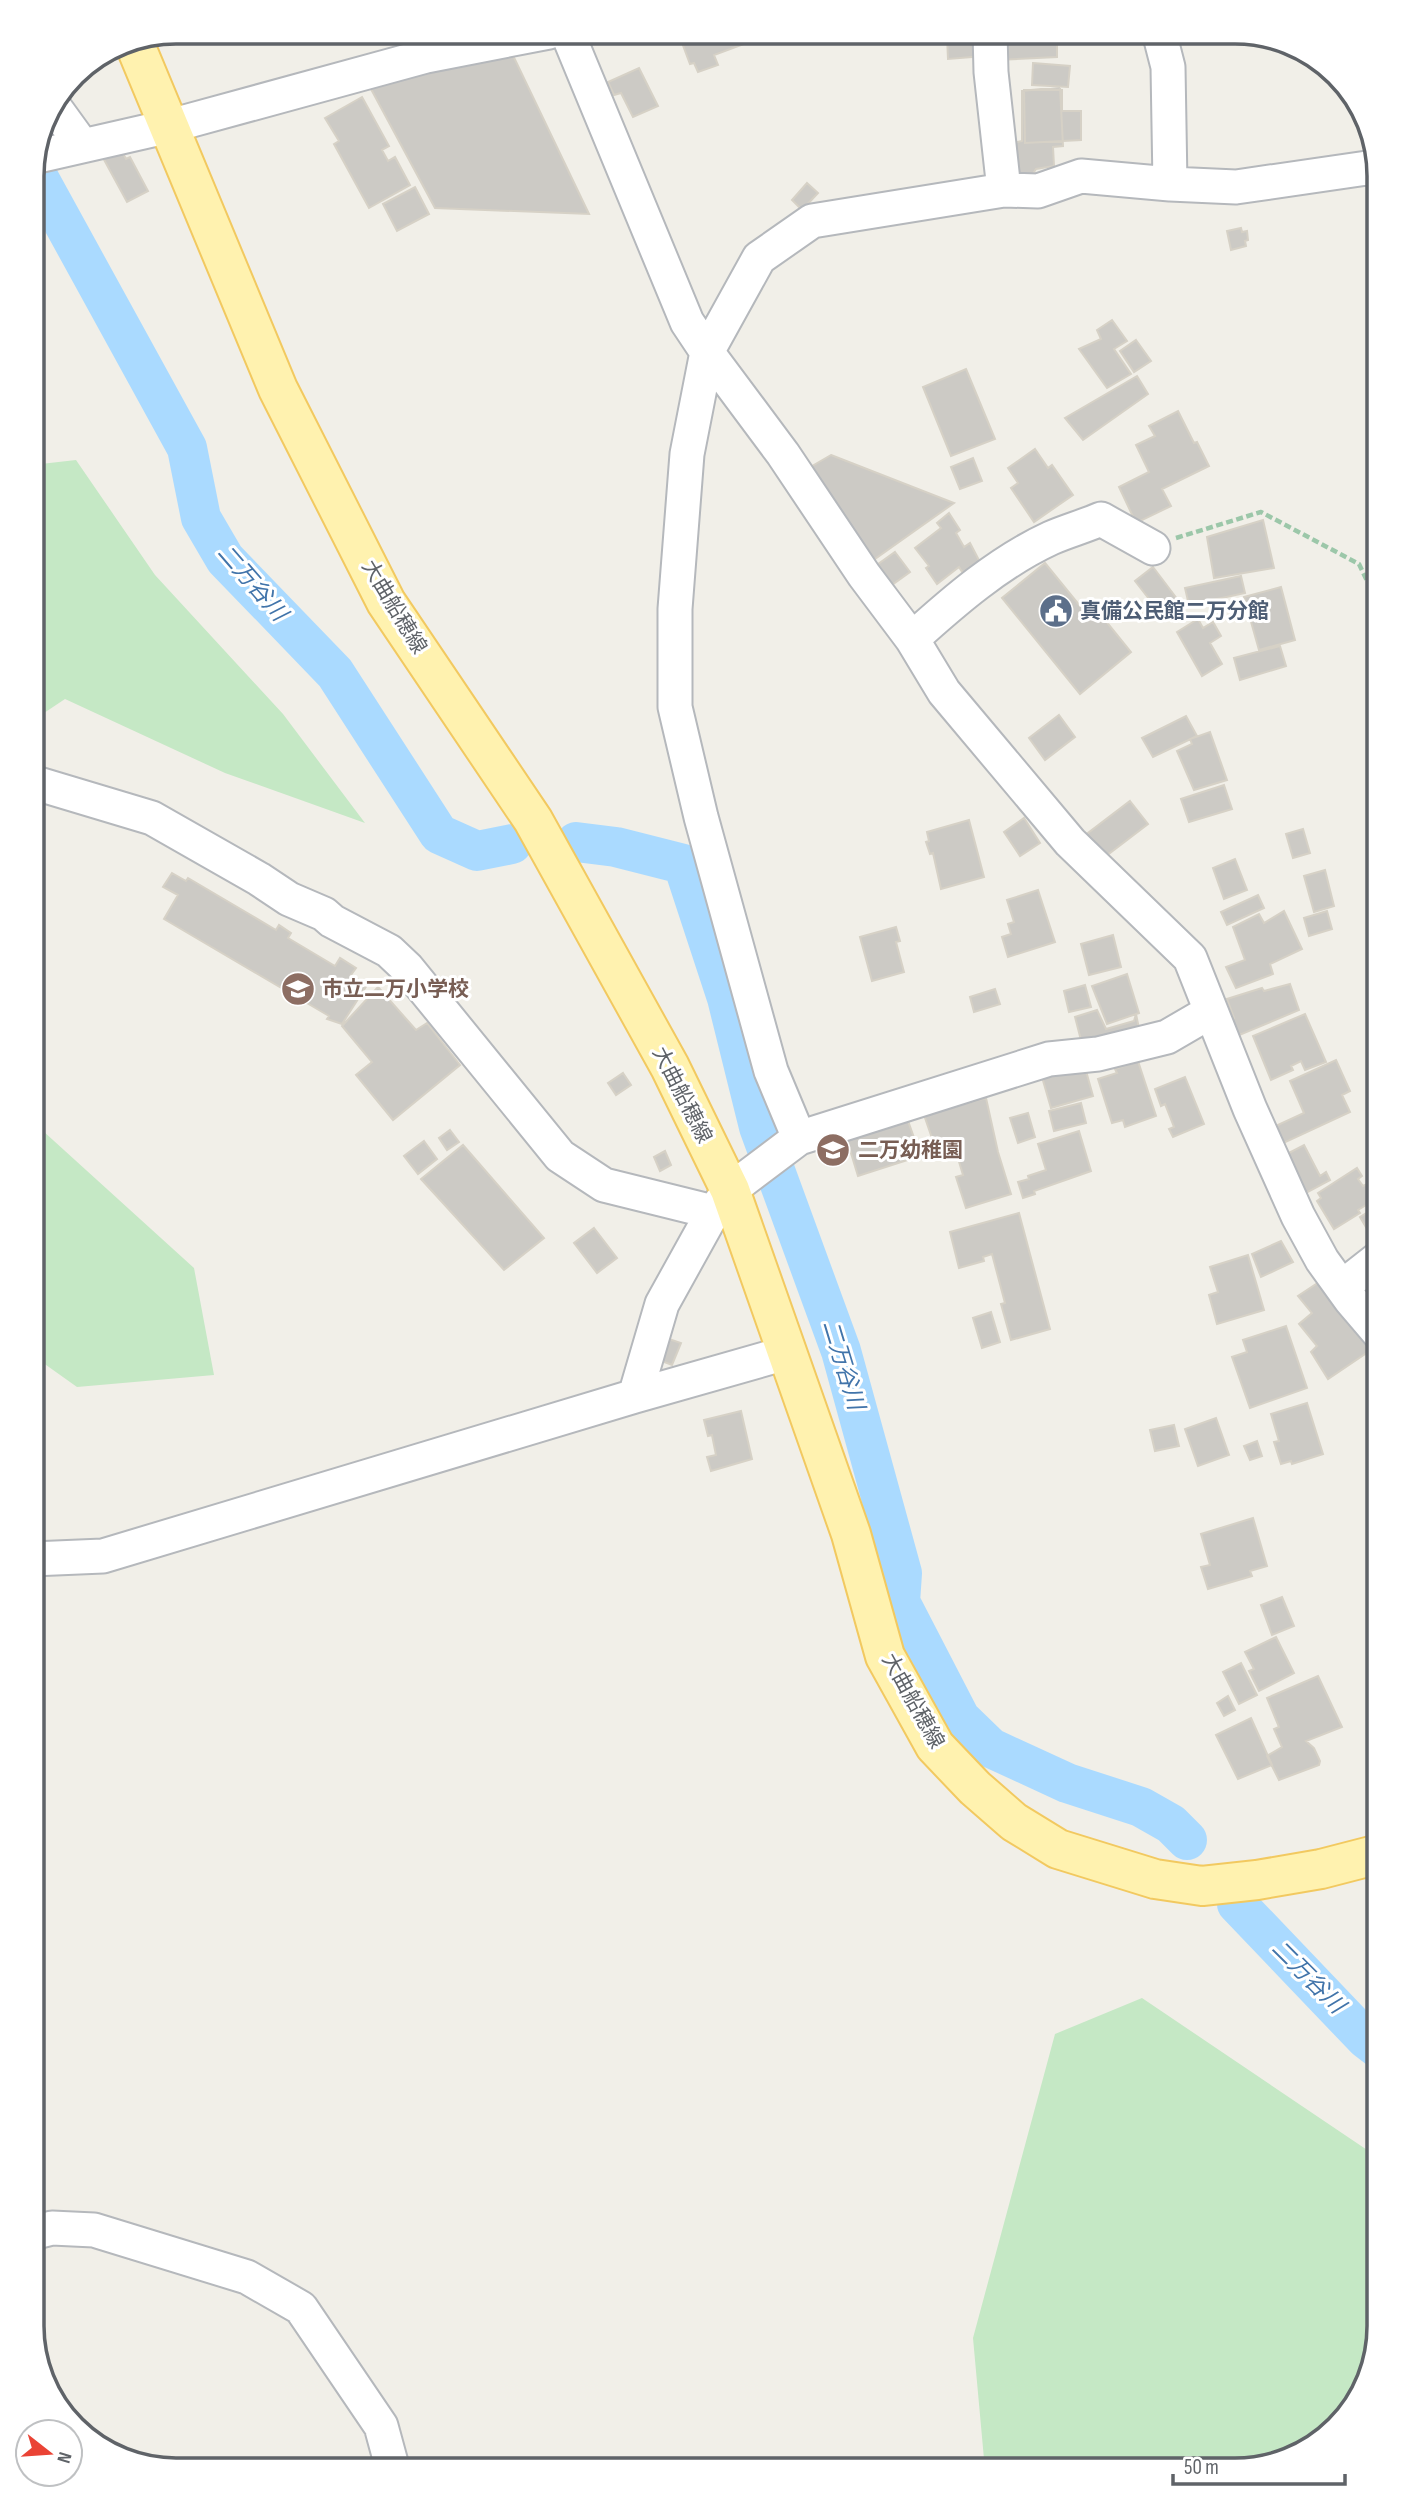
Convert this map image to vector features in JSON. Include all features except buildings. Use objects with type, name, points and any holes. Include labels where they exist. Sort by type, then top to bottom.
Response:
[{"type":"main road","name":"大曲船穂線","points":[[137,50],[278,389],[386,603],[533,820],[670,1067],[721,1201],[786,1353],[851,1534],[885,1656],[934,1746],[975,1788],[1014,1822],[1058,1849],[1156,1879],[1202,1886],[1282,1876],[1367,1857]]},
{"type":"street","points":[[46,154],[170,125],[426,56],[488,44]]},
{"type":"street","points":[[571,44],[687,322],[912,639],[944,692],[1070,842],[1189,958],[1250,1109],[1298,1216],[1322,1260],[1367,1317]]},
{"type":"street","points":[[990,44],[1004,190]]},
{"type":"street","points":[[1162,44],[1168,67],[1170,184]]},
{"type":"street","points":[[59,114],[82,145]]},
{"type":"street","points":[[799,1138],[771,1071],[701,817],[675,707],[675,609],[687,454],[707,352],[759,258],[813,221],[1004,190],[1038,191],[1081,176],[1236,187],[1367,168]]},
{"type":"street","points":[[912,639],[1002,566],[1051,538],[1101,519],[1153,548]]},
{"type":"street","points":[[44,786],[152,818],[259,878],[289,899],[324,914],[332,921],[389,951],[407,968],[560,1156],[604,1185],[721,1201]]},
{"type":"street","points":[[635,1396],[662,1304],[721,1201],[799,1138],[1049,1059],[1098,1054],[1167,1037],[1210,1012]]},
{"type":"street","points":[[1342,1287],[1367,1268]]},
{"type":"street","points":[[44,1558],[103,1556],[786,1353]]},
{"type":"street","points":[[44,2230],[94,2230],[247,2277],[301,2308],[381,2426],[390,2458]]},
{"type":"path","points":[[1153,548],[1189,533],[1261,512],[1359,564],[1367,580]]},
{"type":"green space","points":[[76,460],[155,575],[283,714],[365,823],[225,773],[65,699],[44,713],[44,464]]},
{"type":"green space","points":[[44,1132],[194,1268],[214,1375],[77,1387],[44,1364]]},
{"type":"green space","points":[[1142,1998],[1367,2150],[1367,2326],[1363,2360],[1350,2392],[1340,2406],[1308,2436],[1277,2451],[1244,2458],[984,2458],[973,2338],[1055,2034]]},
{"type":"waterway","name":"二万谷川","points":[[44,188],[187,448],[201,518],[225,559],[335,673],[439,834],[477,851],[512,844]]},
{"type":"waterway","name":"二万谷川","points":[[576,842],[616,847],[683,864],[727,998],[759,1127],[841,1351],[902,1573],[900,1602],[960,1718],[991,1748],[1067,1783],[1141,1807],[1171,1824],[1187,1840]]},
{"type":"waterway","name":"二万谷川","points":[[1237,1904],[1367,2040]]},
{"type":"place","name":"真備公民館二万分館","points":[[1056,611]]},
{"type":"place","name":"市立二万小学校","points":[[298,989]]},
{"type":"place","name":"二万幼稚園","points":[[833,1150]]}]
